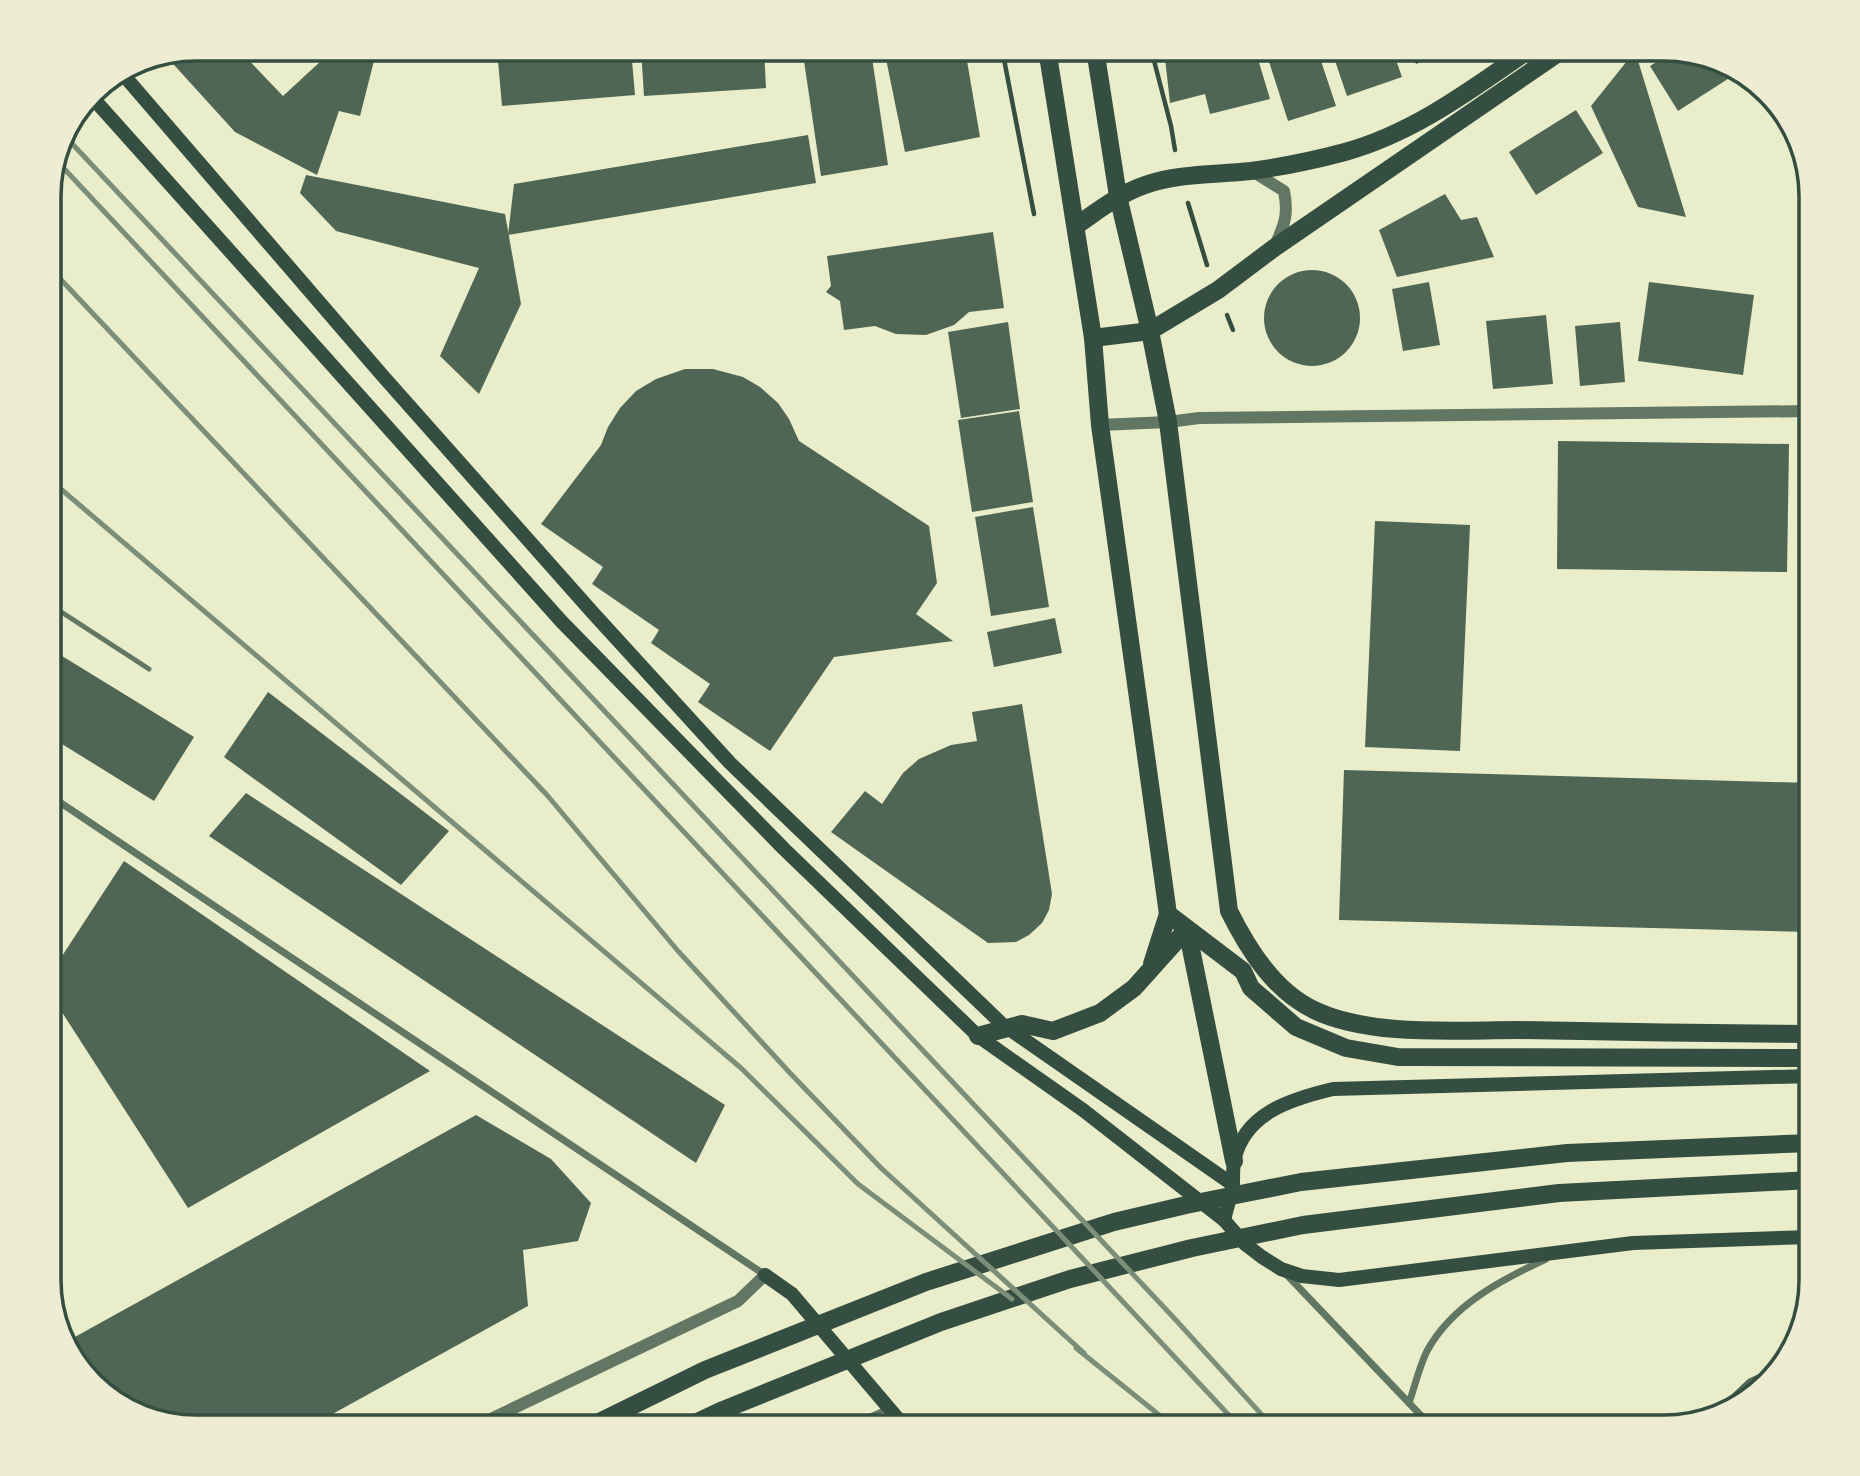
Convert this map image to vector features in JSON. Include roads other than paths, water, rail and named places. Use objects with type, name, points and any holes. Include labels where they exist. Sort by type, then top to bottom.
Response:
[{"type":"main road","points":[[1049,61],[1077,225],[1093,338],[1100,425],[1177,921],[1234,1161]]},
{"type":"main road","points":[[1097,61],[1118,196],[1168,422],[1229,911],[1252,953],[1287,994],[1312,1010],[1347,1023],[1414,1029],[1799,1034]]},
{"type":"main road","points":[[1077,225],[1118,196],[1144,185],[1180,175],[1252,171],[1344,152],[1390,137],[1447,106],[1513,61]]},
{"type":"main road","points":[[1093,338],[1150,331],[1218,290],[1274,248],[1546,61]]},
{"type":"main road","points":[[128,80],[382,375],[593,614],[721,753],[1007,1027],[1232,1184]]},
{"type":"main road","points":[[98,104],[561,621],[784,849],[978,1036],[1083,1110],[1224,1220],[1245,1244],[1281,1269],[1302,1276],[1339,1280],[1633,1243],[1799,1237]]},
{"type":"main road","points":[[978,1036],[1022,1024],[1053,1031],[1100,1013],[1134,988],[1177,921]]},
{"type":"main road","points":[[1177,921],[1242,971],[1251,988],[1296,1027],[1346,1048],[1398,1056],[1799,1058]]},
{"type":"main road","points":[[1224,1220],[1234,1161],[1241,1141],[1253,1123],[1293,1099],[1333,1089],[1799,1076]]},
{"type":"main road","points":[[613,1415],[705,1370],[926,1282],[1114,1222],[1162,1211],[1301,1182],[1567,1153],[1799,1143]]},
{"type":"main road","points":[[712,1415],[941,1322],[1070,1279],[1192,1248],[1303,1225],[1559,1193],[1799,1181]]},
{"type":"main road","points":[[765,1275],[792,1294],[895,1415]]},
{"type":"street","points":[[1252,171],[1284,191],[1288,210],[1274,248]]},
{"type":"street","points":[[1100,425],[1199,418],[1799,411]]},
{"type":"street","points":[[62,804],[765,1275],[738,1301],[499,1415]]},
{"type":"street","points":[[1409,1403],[1427,1352],[1445,1324],[1474,1298],[1508,1276],[1561,1252]]},
{"type":"street","points":[[1281,1269],[1420,1415]]},
{"type":"lane","points":[[62,613],[149,670]]},
{"type":"lane","points":[[873,1415],[889,1408]]},
{"type":"railway","points":[[72,144],[1262,1415]]},
{"type":"railway","points":[[64,169],[1229,1415]]},
{"type":"railway","points":[[62,281],[547,795],[678,951],[790,1073],[881,1168],[1084,1353]]},
{"type":"railway","points":[[62,490],[741,1068],[858,1184],[1012,1299]]},
{"type":"railway","points":[[1076,1348],[1159,1415]]}]
